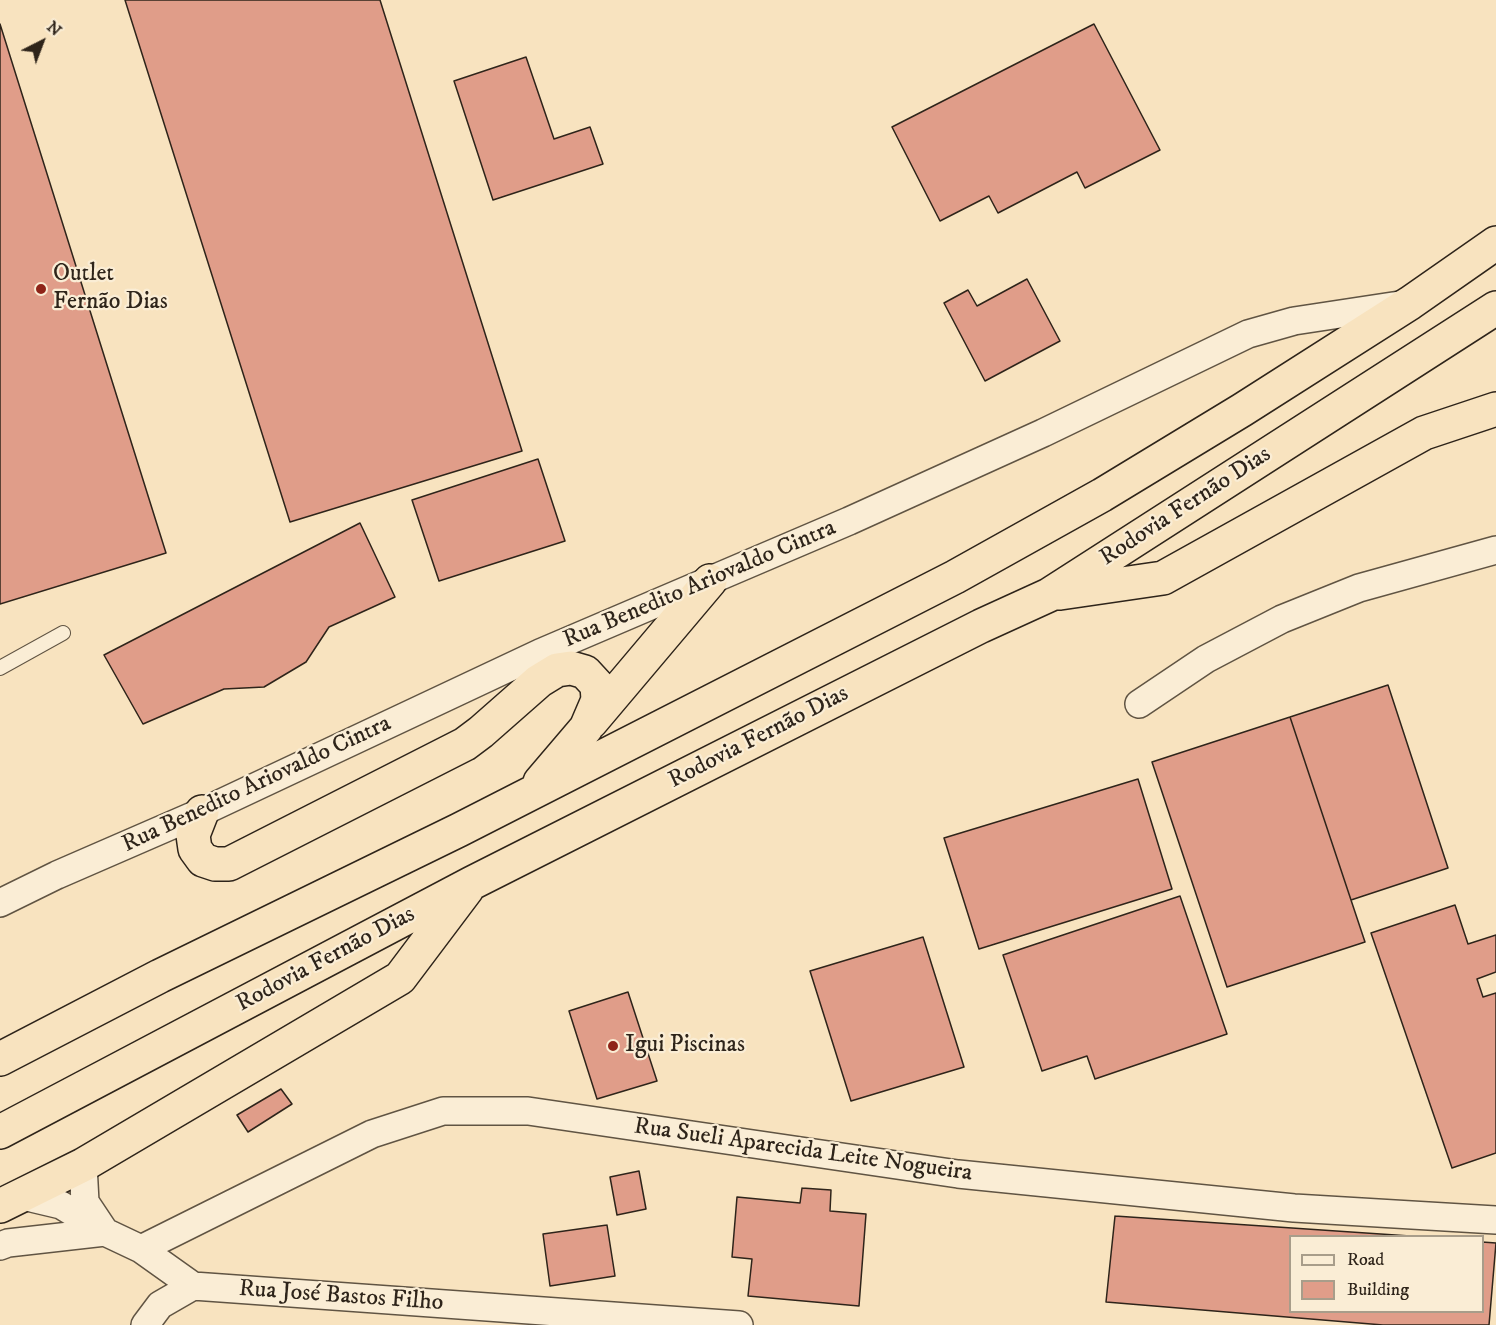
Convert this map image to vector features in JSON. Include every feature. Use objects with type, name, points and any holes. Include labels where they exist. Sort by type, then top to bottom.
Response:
[{"type":"highway","points":[[0,1059],[160,976],[529,795],[966,571],[1242,410],[1410,303],[1496,243]]},
{"type":"highway","name":"Rodovia Fernão Dias","points":[[0,1132],[472,883],[981,626],[1049,595],[1496,308]]},
{"type":"highway","points":[[1049,595],[1163,578],[1424,433],[1496,409]]},
{"type":"highway","points":[[529,795],[710,581]]},
{"type":"highway","points":[[202,812],[193,836],[195,849],[203,860],[215,864],[229,864],[465,744],[539,681],[557,670],[571,668],[585,672],[597,685],[598,700],[586,728]]},
{"type":"highway","points":[[11,1201],[83,1165],[400,978],[472,883]]},
{"type":"street","name":"Rua Benedito Ariovaldo Cintra","points":[[0,903],[57,875],[202,812],[540,653],[849,521],[1043,433],[1248,334],[1294,321],[1410,303]]},
{"type":"street","points":[[1139,704],[1206,659],[1282,619],[1359,588],[1496,550]]},
{"type":"street","name":"Rua Sueli Aparecida Leite Nogueira","points":[[141,1249],[372,1134],[443,1111],[528,1112],[981,1177],[1294,1208],[1496,1220]]},
{"type":"street","points":[[83,1165],[85,1202],[105,1232]]},
{"type":"street","points":[[11,1201],[61,1204],[105,1232],[141,1249],[193,1286],[160,1305],[145,1325]]},
{"type":"street","points":[[0,1246],[8,1243],[105,1232]]},
{"type":"street","name":"Rua José Bastos Filho","points":[[193,1286],[479,1316],[739,1325]]},
{"type":"lane","points":[[0,668],[63,633]]},
{"type":"building","points":[[125,0],[380,0],[522,451],[290,522]]},
{"type":"building","name":"Outlet Fernão Dias","points":[[0,24],[166,553],[0,604]]},
{"type":"building","points":[[1094,24],[1160,150],[1085,188],[1077,172],[998,213],[989,196],[940,221],[892,127]]},
{"type":"building","points":[[526,57],[554,139],[590,127],[603,164],[493,200],[454,81]]},
{"type":"building","points":[[1027,279],[1060,341],[985,381],[944,303],[968,290],[977,306]]},
{"type":"building","points":[[538,459],[565,541],[439,581],[412,500]]},
{"type":"building","points":[[360,523],[395,597],[329,627],[306,662],[264,687],[224,689],[143,724],[104,655]]},
{"type":"building","points":[[1388,685],[1448,868],[1351,900],[1290,717]]},
{"type":"building","points":[[1290,717],[1365,942],[1227,987],[1152,762]]},
{"type":"building","points":[[1138,779],[1172,889],[979,949],[944,838]]},
{"type":"building","points":[[1180,896],[1227,1034],[1095,1079],[1087,1056],[1042,1071],[1003,955]]},
{"type":"building","points":[[1455,905],[1468,944],[1496,935],[1496,972],[1477,979],[1483,997],[1496,993],[1496,1153],[1452,1168],[1371,933]]},
{"type":"building","points":[[923,937],[964,1067],[851,1101],[810,971]]},
{"type":"building","name":"Igui Piscinas","points":[[628,992],[657,1081],[597,1099],[569,1011]]},
{"type":"building","points":[[281,1089],[292,1104],[248,1132],[237,1115]]},
{"type":"building","points":[[639,1171],[646,1209],[617,1215],[610,1177]]},
{"type":"building","points":[[802,1188],[831,1190],[830,1211],[866,1214],[859,1306],[748,1296],[752,1259],[732,1257],[737,1197],[800,1203]]},
{"type":"building","points":[[1115,1216],[1395,1235],[1289,1235],[1289,1313],[1484,1313],[1484,1242],[1496,1243],[1489,1325],[1383,1325],[1106,1302]]},
{"type":"building","points":[[607,1225],[615,1276],[550,1286],[543,1234]]},
{"type":"place","name":"Outlet Fernão Dias","points":[[41,289]]},
{"type":"place","name":"Igui Piscinas","points":[[613,1046]]}]
